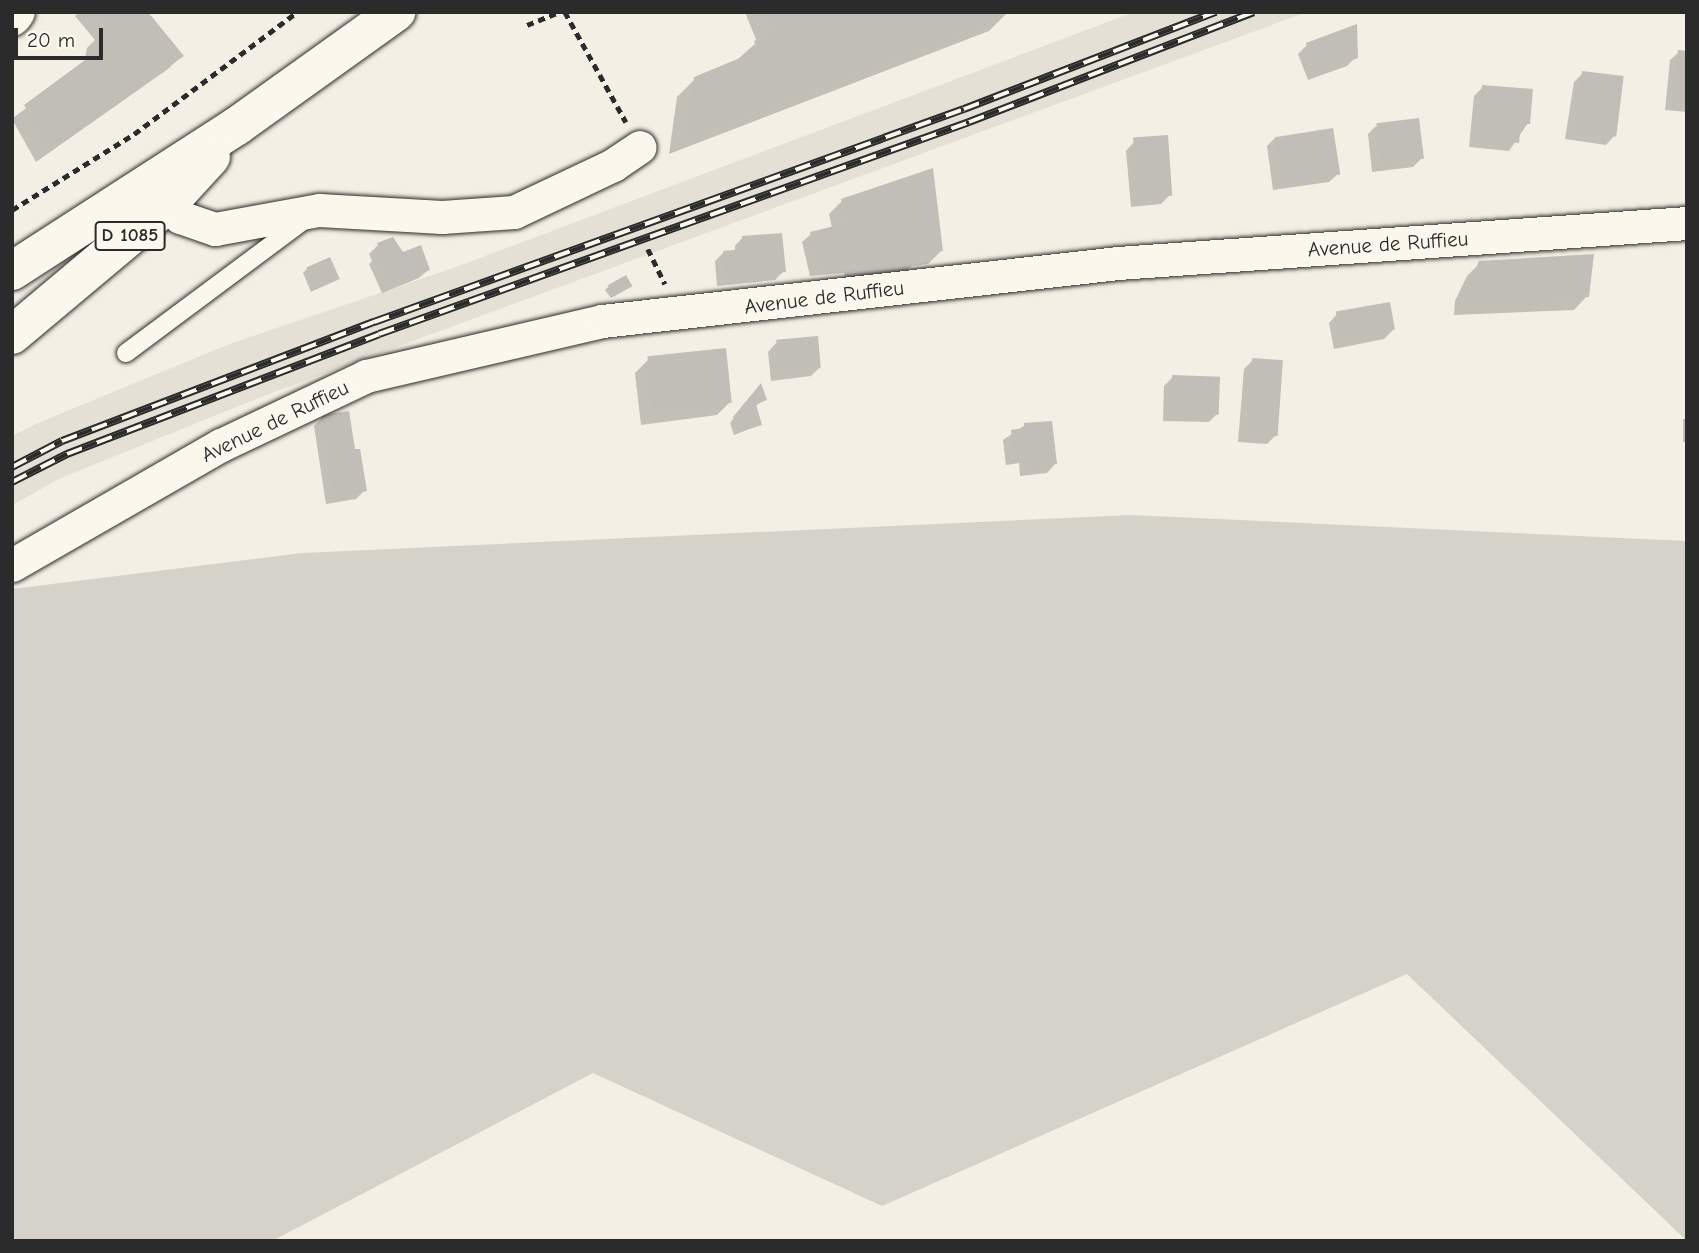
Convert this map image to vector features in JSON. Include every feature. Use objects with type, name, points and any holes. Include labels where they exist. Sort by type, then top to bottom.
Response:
[{"type":"main road","points":[[12,17],[16,12]]},
{"type":"main road","name":"D 1085","points":[[12,335],[157,194],[237,126],[396,12]]},
{"type":"main road","name":"D 1085","points":[[12,271],[157,194]]},
{"type":"street","points":[[157,194],[180,217],[215,229],[318,210],[442,217],[514,212],[613,165],[640,147]]},
{"type":"street","name":"Avenue de Ruffieu","points":[[12,565],[221,445],[366,376],[602,321],[1118,262],[1687,223]]},
{"type":"lane","points":[[126,353],[318,210]]},
{"type":"path","points":[[12,209],[134,134],[297,12]]},
{"type":"path","points":[[527,25],[562,12],[640,147]]},
{"type":"shaded area","points":[[1134,12],[1307,12],[261,397],[61,478],[12,505],[12,436],[38,423],[227,345],[456,267]]},
{"type":"shaded area","points":[[1131,515],[1687,541],[1687,1241],[1407,974],[882,1206],[593,1073],[272,1241],[12,1241],[12,589],[302,553]]},
{"type":"building","points":[[96,12],[148,12],[184,56],[50,150],[24,105],[96,52],[99,32],[107,26]]},
{"type":"building","points":[[769,12],[1012,12],[686,138],[694,77],[757,51],[754,41],[777,34]]},
{"type":"building","points":[[1357,24],[1358,58],[1316,73],[1306,43]]},
{"type":"building","points":[[1678,50],[1687,51],[1687,103],[1673,102]]},
{"type":"building","points":[[1582,71],[1624,76],[1616,137],[1575,132]]},
{"type":"building","points":[[1482,85],[1533,89],[1530,124],[1521,124],[1519,143],[1477,139]]},
{"type":"building","points":[[1419,118],[1424,159],[1381,164],[1376,123]]},
{"type":"building","points":[[1333,128],[1340,174],[1282,184],[1275,137]]},
{"type":"building","points":[[1168,135],[1172,196],[1137,198],[1133,137]]},
{"type":"building","points":[[933,168],[943,251],[920,254],[921,259],[858,267],[858,264],[818,268],[810,232],[847,223],[841,199]]},
{"type":"building","points":[[782,233],[786,272],[725,278],[723,251],[744,249],[742,236]]},
{"type":"building","points":[[393,237],[403,252],[421,245],[430,270],[391,286],[377,254],[380,252],[377,243]]},
{"type":"building","points":[[1594,254],[1589,297],[1467,303],[1468,286],[1479,261]]},
{"type":"building","points":[[330,257],[340,279],[316,290],[306,268]]},
{"type":"building","points":[[626,275],[632,286],[614,297],[608,285]]},
{"type":"building","points":[[1390,302],[1395,330],[1341,339],[1336,312]]},
{"type":"building","points":[[818,336],[821,368],[779,372],[776,340]]},
{"type":"building","points":[[726,348],[732,403],[653,411],[647,356]]},
{"type":"building","points":[[1252,358],[1283,360],[1278,436],[1247,434]]},
{"type":"building","points":[[1172,375],[1220,377],[1219,415],[1171,413]]},
{"type":"building","points":[[761,383],[767,400],[756,404],[762,425],[738,432],[733,417]]},
{"type":"building","points":[[349,411],[355,449],[360,449],[367,491],[334,496],[322,415]]},
{"type":"building","points":[[1052,421],[1057,464],[1029,468],[1027,455],[1014,457],[1011,430],[1024,428],[1024,423]]},
{"type":"railway","points":[[12,467],[62,441],[374,322],[964,109],[1216,12]]},
{"type":"railway","points":[[12,482],[67,454],[379,334],[969,122],[1254,12]]}]
